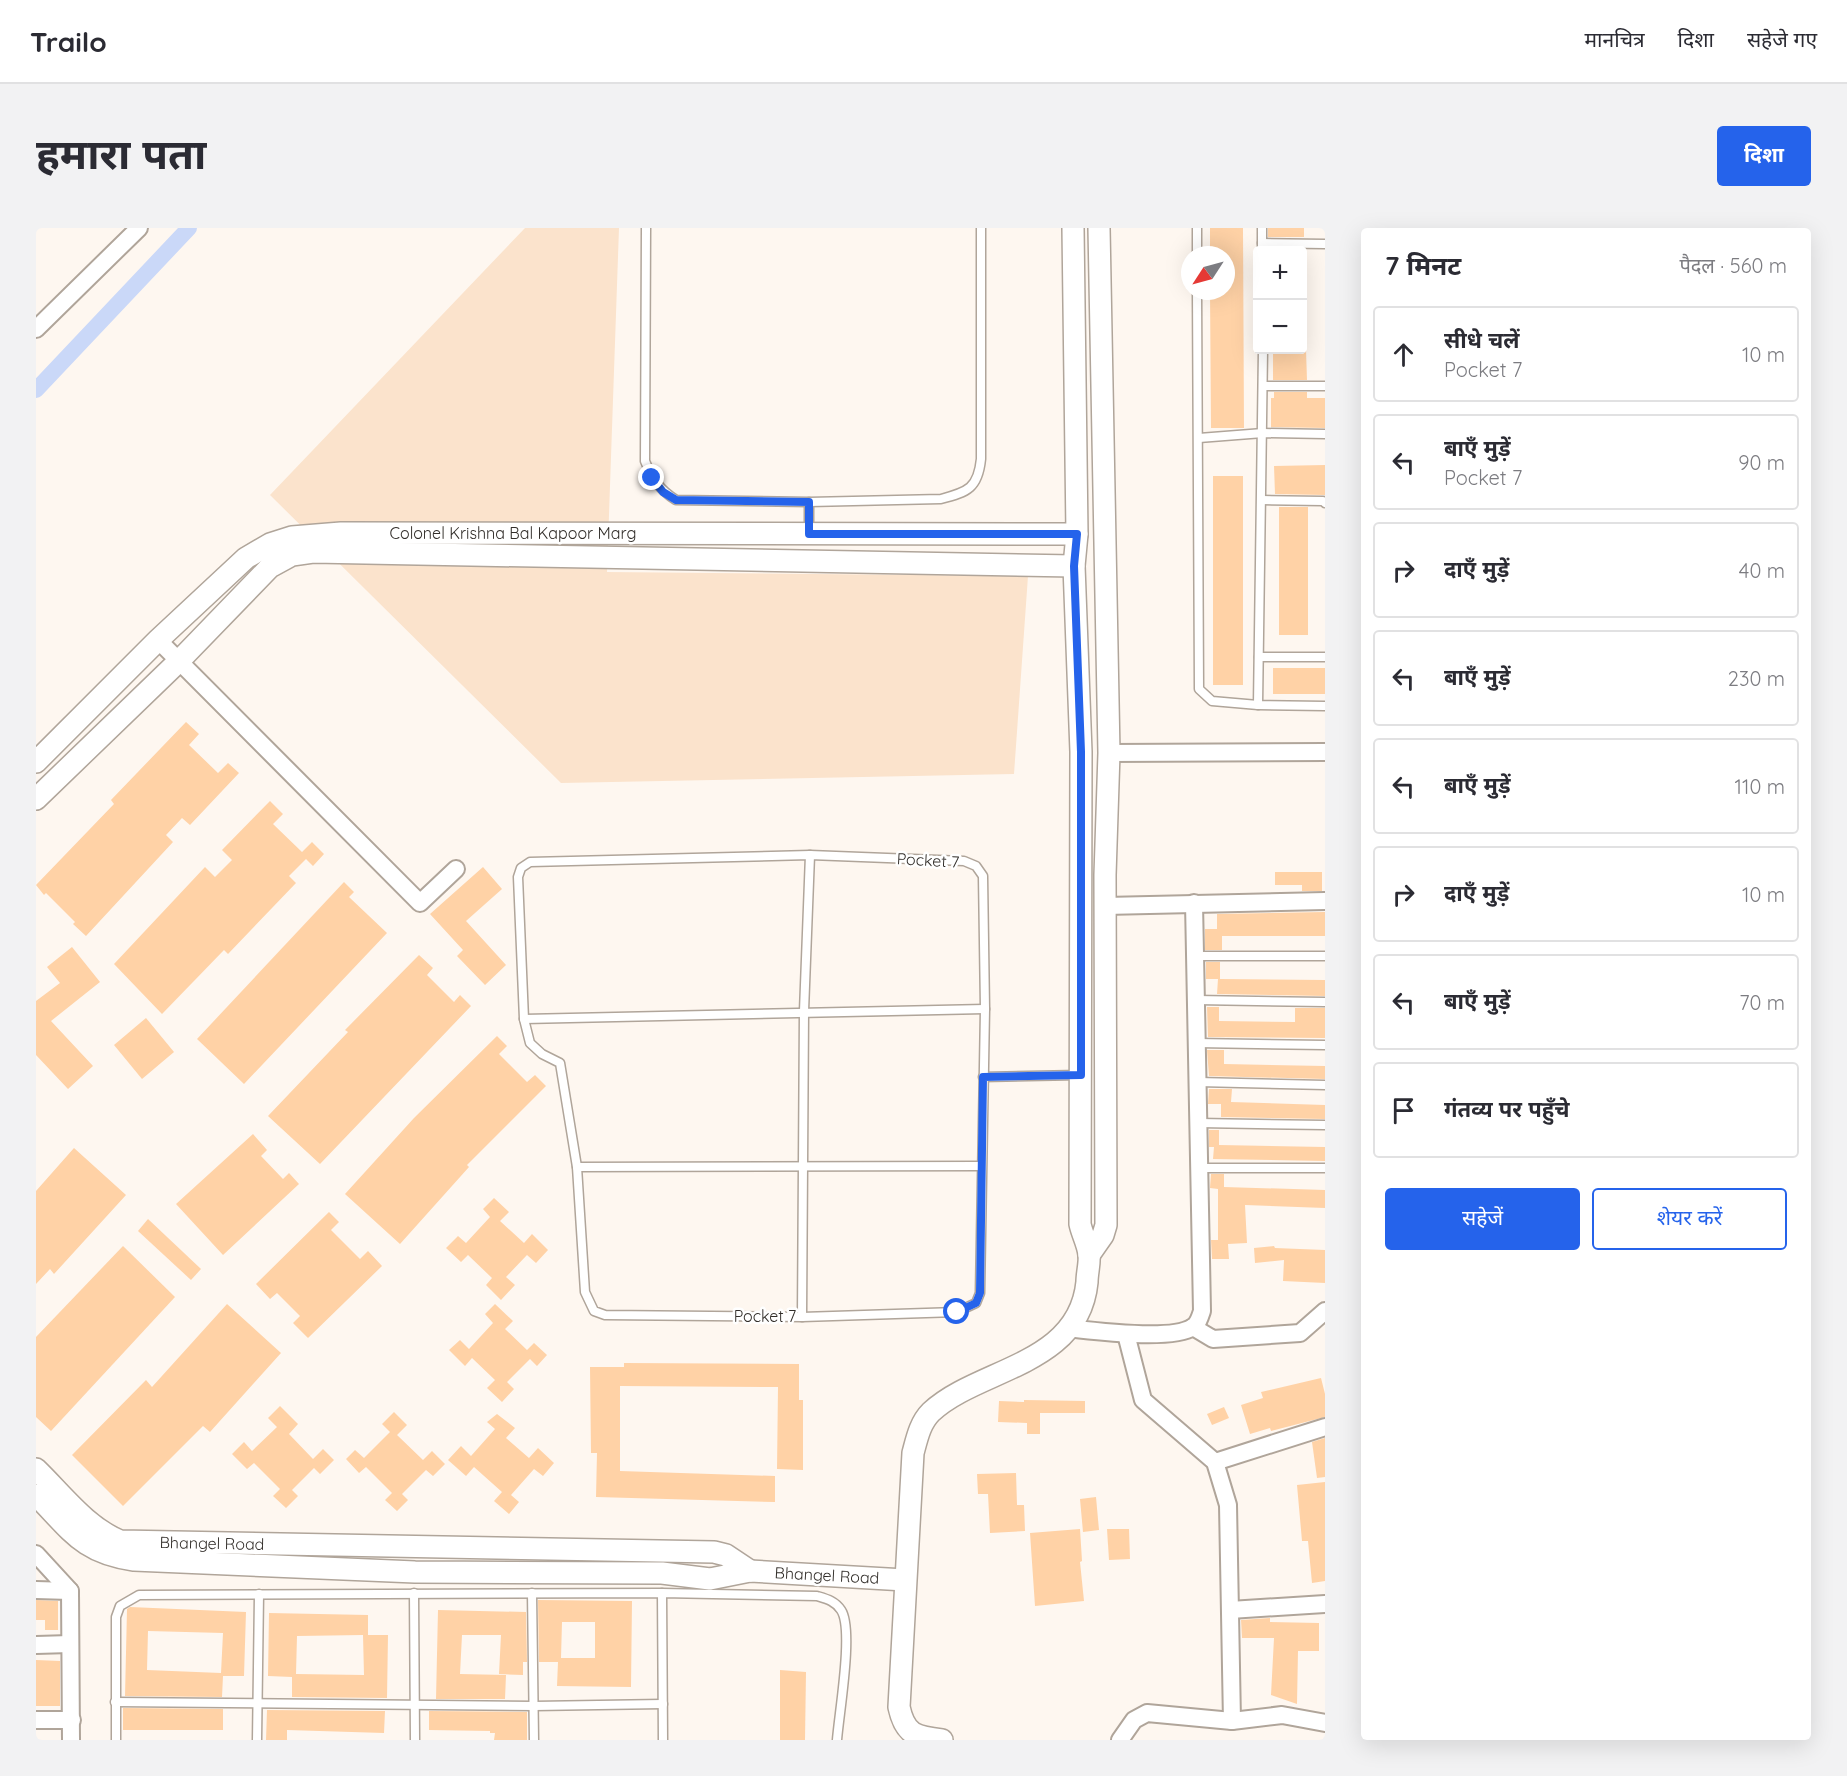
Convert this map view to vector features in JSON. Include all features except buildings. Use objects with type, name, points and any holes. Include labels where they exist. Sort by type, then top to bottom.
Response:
[{"type":"street","points":[[36,329],[139,228]]},
{"type":"street","points":[[942,1740],[914,1734],[905,1728],[899,1707],[913,1453],[920,1427],[930,1413],[945,1401],[1023,1364],[1044,1350],[1068,1328],[1080,1310],[1086,1290],[1089,1255],[1080,1224],[1080,713],[1074,566],[1077,534],[1073,228]]},
{"type":"street","points":[[1089,1255],[1103,1235],[1106,1225],[1105,875],[1109,753],[1099,228]]},
{"type":"street","name":"Colonel Krishna Bal Kapoor Marg","points":[[36,762],[158,640],[246,558],[270,544],[292,537],[341,533],[1077,534]]},
{"type":"street","points":[[36,799],[179,661],[270,567],[292,555],[313,552],[1074,566]]},
{"type":"street","points":[[158,640],[420,903],[456,869]]},
{"type":"street","points":[[1080,713],[1108,710]]},
{"type":"street","points":[[1109,753],[1325,752]]},
{"type":"street","points":[[1080,873],[1105,875]]},
{"type":"street","points":[[1105,906],[1325,901]]},
{"type":"street","points":[[1068,1328],[1126,1334],[1184,1330],[1193,1327],[1202,1311],[1194,903]]},
{"type":"street","points":[[1193,1327],[1212,1339],[1300,1333],[1325,1311]]},
{"type":"street","points":[[1126,1334],[1143,1400],[1215,1462],[1228,1505],[1232,1721]]},
{"type":"street","points":[[1215,1462],[1325,1427]]},
{"type":"street","name":"Bhangel Road","points":[[36,1469],[90,1523],[105,1535],[120,1541],[714,1552],[726,1555],[750,1571]]},
{"type":"street","name":"Bhangel Road","points":[[36,1495],[78,1538],[95,1551],[112,1557],[414,1583],[662,1583],[711,1579],[750,1571],[905,1580]]},
{"type":"street","points":[[414,1583],[416,1546]]},
{"type":"street","points":[[662,1583],[663,1551]]},
{"type":"street","points":[[36,1554],[70,1591],[71,1740]]},
{"type":"street","points":[[36,1590],[70,1591]]},
{"type":"street","points":[[1230,1610],[1325,1604]]},
{"type":"street","points":[[36,1645],[70,1644]]},
{"type":"street","points":[[1120,1740],[1134,1720],[1147,1713],[1232,1721],[1282,1715],[1325,1723]]},
{"type":"street","points":[[36,1720],[72,1720]]},
{"type":"lane","points":[[646,228],[645,461],[652,478],[663,492],[676,500],[809,502],[941,499],[958,495],[972,487],[979,478],[981,228]]},
{"type":"lane","points":[[1197,228],[1197,246]]},
{"type":"lane","points":[[1262,228],[1262,246]]},
{"type":"lane","points":[[1283,246],[1325,244]]},
{"type":"lane","points":[[1197,300],[1199,689],[1212,701],[1258,705],[1325,706]]},
{"type":"lane","points":[[1258,705],[1263,354]]},
{"type":"lane","points":[[1263,386],[1325,386]]},
{"type":"lane","points":[[1199,438],[1263,433],[1325,434]]},
{"type":"lane","points":[[1262,500],[1324,502]]},
{"type":"lane","points":[[809,502],[809,534]]},
{"type":"lane","points":[[1259,657],[1325,657]]},
{"type":"lane","points":[[802,1317],[804,1011],[810,855]]},
{"type":"lane","name":"Pocket 7","points":[[810,855],[964,861],[976,866],[983,876],[985,1009],[980,1166],[980,1293],[976,1303],[957,1312],[802,1317],[605,1315],[594,1311],[585,1292],[577,1167],[560,1062],[542,1054],[530,1043],[524,1019],[518,877],[521,868],[530,862],[810,855]]},
{"type":"lane","points":[[1195,956],[1325,956]]},
{"type":"lane","points":[[1196,1000],[1325,1002]]},
{"type":"lane","points":[[524,1019],[804,1011],[985,1009]]},
{"type":"lane","points":[[1197,1043],[1325,1045]]},
{"type":"lane","points":[[983,1077],[1081,1075]]},
{"type":"lane","points":[[1198,1082],[1325,1085]]},
{"type":"lane","points":[[1199,1122],[1325,1125]]},
{"type":"lane","points":[[577,1167],[980,1166]]},
{"type":"lane","points":[[1200,1168],[1325,1168]]},
{"type":"lane","points":[[414,1583],[415,1740]]},
{"type":"lane","points":[[116,1740],[116,1617],[120,1606],[129,1598],[138,1595],[259,1594],[414,1583],[532,1593],[662,1583],[818,1596],[831,1600],[841,1610],[847,1628],[837,1740]]},
{"type":"lane","points":[[662,1583],[663,1740]]},
{"type":"lane","points":[[532,1593],[534,1740]]},
{"type":"lane","points":[[257,1740],[259,1594]]},
{"type":"lane","points":[[115,1702],[534,1706],[663,1704]]},
{"type":"shaded area","points":[[525,228],[619,228],[607,572],[1028,576],[1014,774],[561,783],[270,495]]},
{"type":"waterway","points":[[36,390],[189,228]]},
{"type":"route","points":[[652,478],[663,492],[676,500],[809,502],[809,534],[1077,534],[1074,566],[1081,752],[1081,1075],[983,1077],[980,1293],[976,1303],[957,1312]]}]
